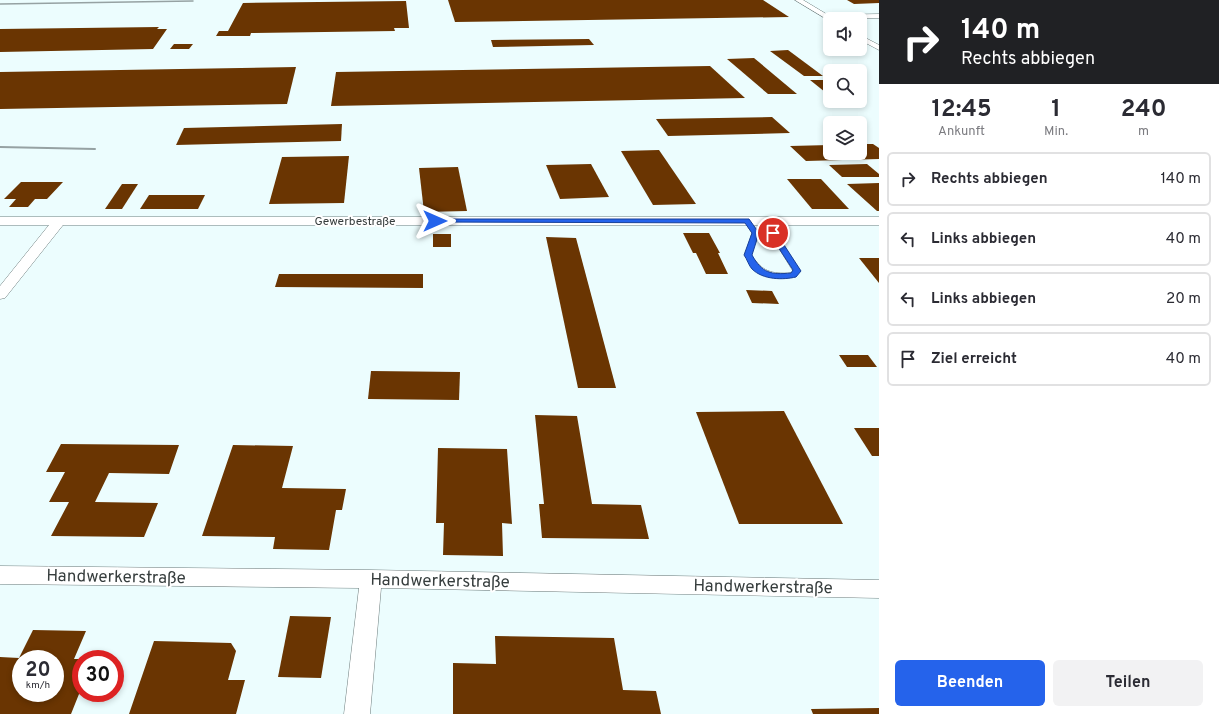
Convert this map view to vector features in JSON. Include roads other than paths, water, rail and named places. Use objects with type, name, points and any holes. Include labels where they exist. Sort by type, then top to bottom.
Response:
[{"type":"street","points":[[798,0],[823,15]]},
{"type":"street","points":[[867,16],[879,16]]},
{"type":"street","points":[[867,41],[879,48]]},
{"type":"street","name":"Gewerbestraße","points":[[0,221],[879,221]]},
{"type":"street","points":[[0,295],[59,221]]},
{"type":"street","name":"Handwerkerstraße","points":[[0,574],[371,579],[879,589]]},
{"type":"street","points":[[357,714],[371,579]]},
{"type":"lane","points":[[747,221],[755,233],[748,255],[755,268],[765,274],[780,276],[793,275],[797,271],[765,221]]},
{"type":"railway","points":[[0,4],[193,1]]},
{"type":"railway","points":[[0,147],[95,149]]}]
